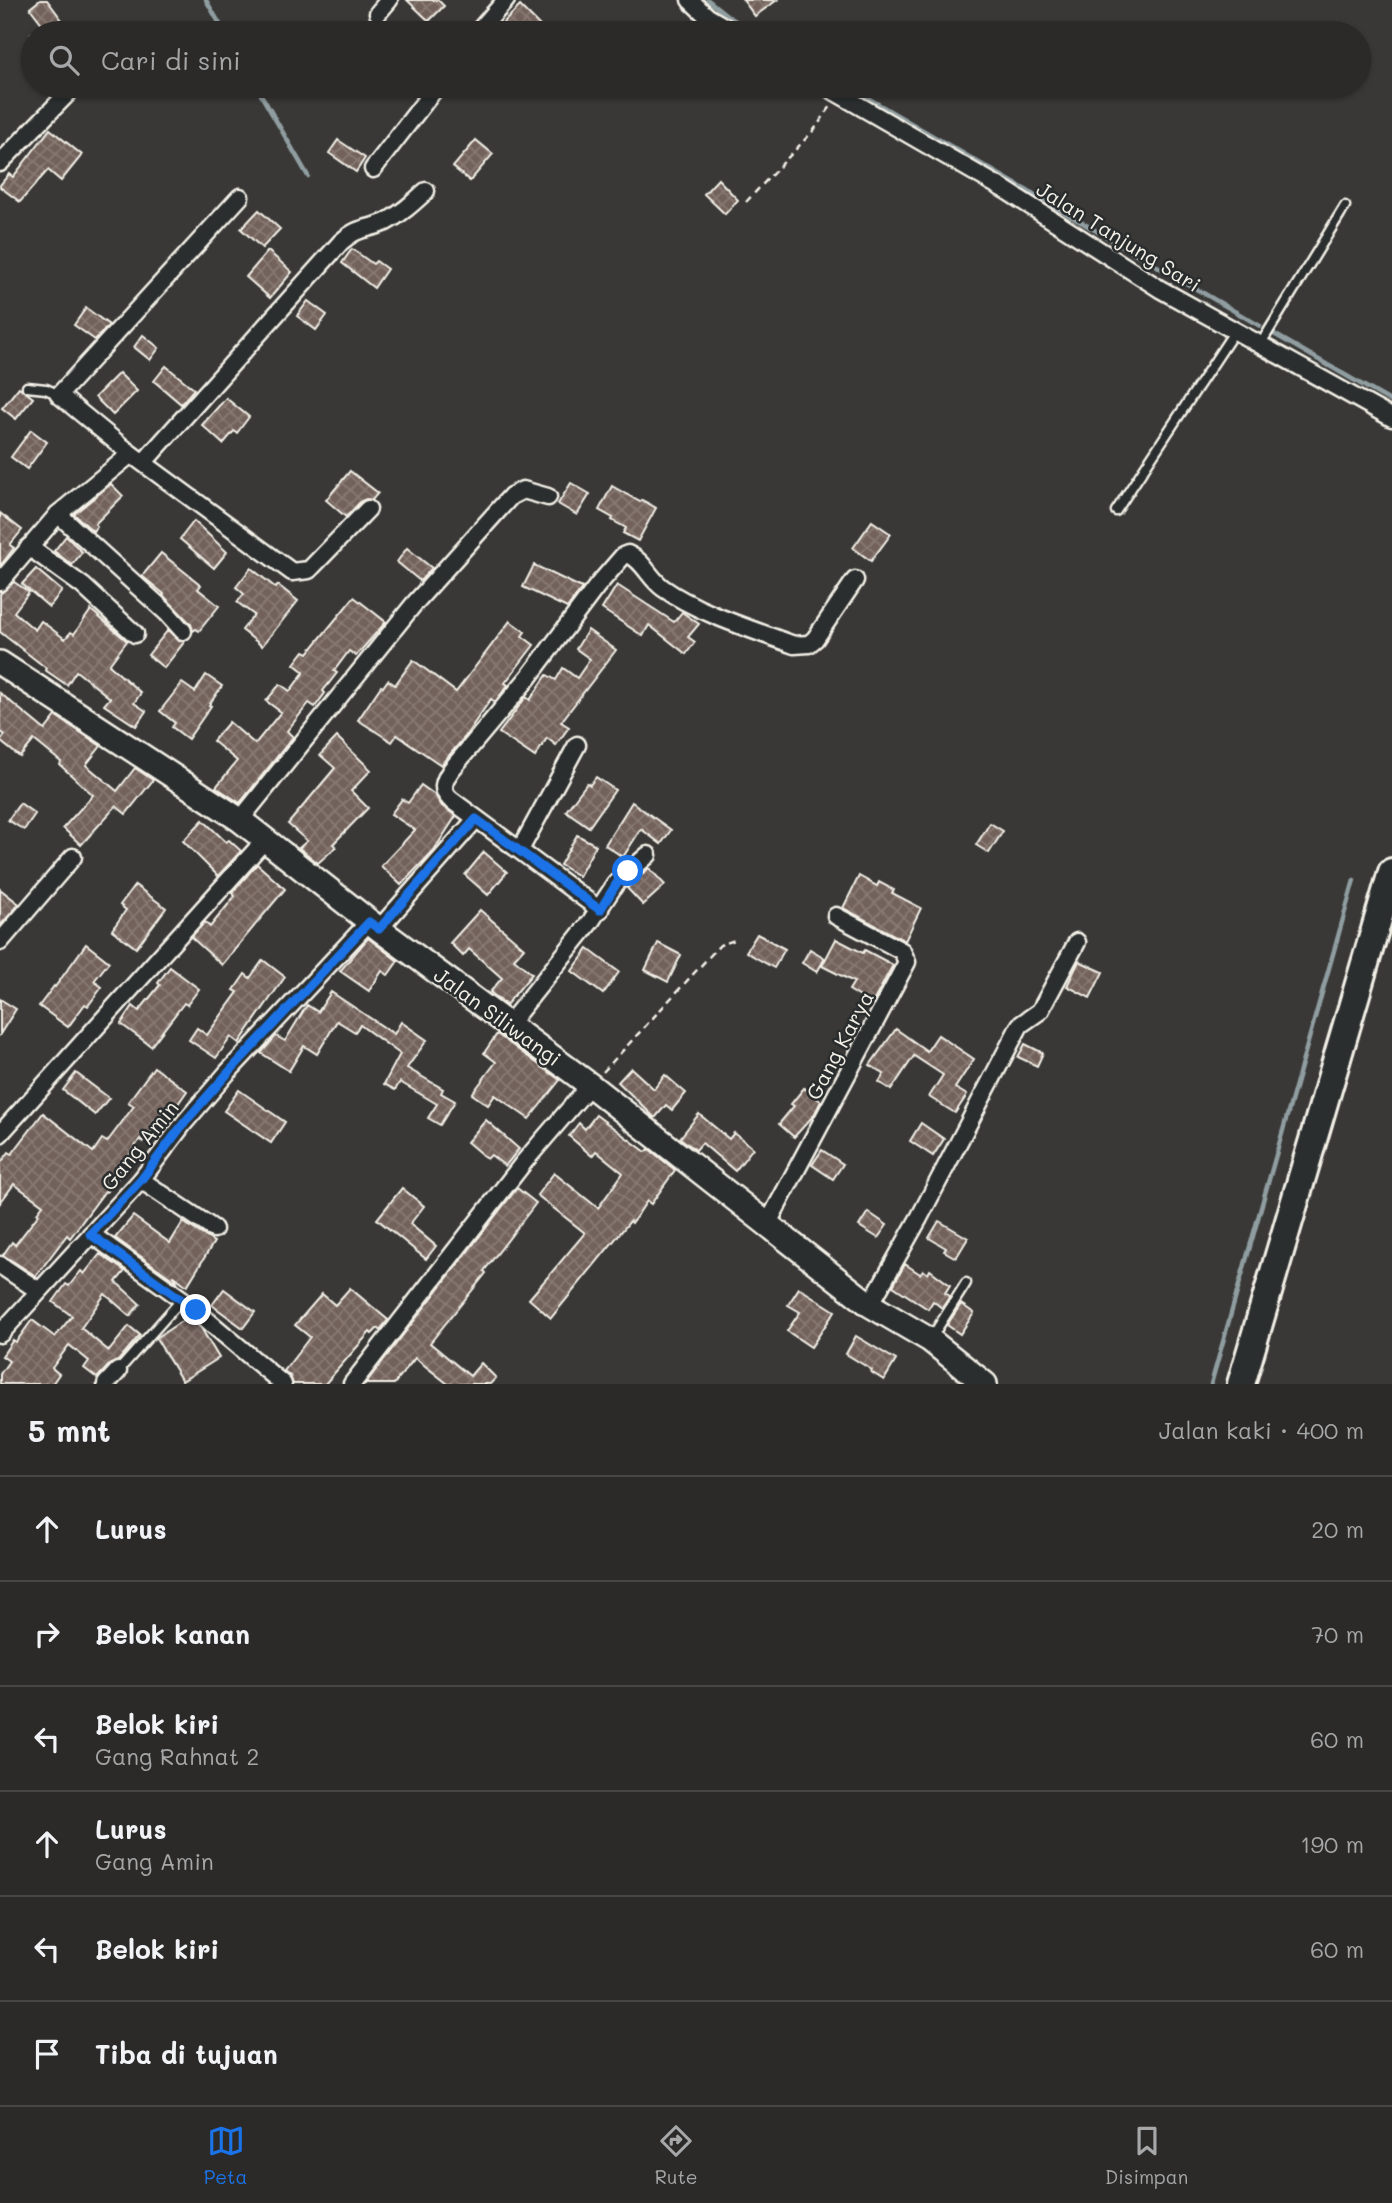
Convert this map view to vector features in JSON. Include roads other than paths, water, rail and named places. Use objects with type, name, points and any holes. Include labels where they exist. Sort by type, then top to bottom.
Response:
[{"type":"main road","points":[[1241,1384],[1392,873]]},
{"type":"street","points":[[488,21],[506,0]]},
{"type":"street","points":[[690,0],[715,21]]},
{"type":"street","points":[[0,163],[63,98]]},
{"type":"street","points":[[373,169],[428,98]]},
{"type":"street","name":"Jalan Tanjung Sari","points":[[847,98],[1007,191],[1160,289],[1392,418]]},
{"type":"street","points":[[0,582],[58,514],[137,458],[341,242],[355,230],[383,223],[398,215],[426,191]]},
{"type":"street","points":[[240,197],[59,396],[137,458],[292,572],[309,570],[368,509]]},
{"type":"street","points":[[240,820],[414,604],[510,496],[523,490],[548,497]]},
{"type":"street","points":[[58,514],[167,613],[183,631]]},
{"type":"street","points":[[29,547],[83,586],[135,634]]},
{"type":"street","points":[[600,910],[445,793],[445,780],[623,556],[633,556],[663,588],[682,599],[732,621],[803,646],[815,639],[855,580]]},
{"type":"street","name":"Jalan Siliwangi","points":[[0,663],[240,820],[374,925],[590,1085],[870,1305],[930,1340],[985,1384]]},
{"type":"street","points":[[520,850],[578,745]]},
{"type":"street","name":"Gang Amin","points":[[0,1334],[141,1180],[184,1123],[228,1073],[476,819]]},
{"type":"street","points":[[0,1134],[264,841]]},
{"type":"street","points":[[509,1024],[600,910],[617,883],[648,855]]},
{"type":"street","points":[[0,942],[73,857]]},
{"type":"street","name":"Gang Karya","points":[[767,1225],[907,962],[902,951],[836,916]]},
{"type":"street","points":[[870,1305],[919,1218],[1020,1025],[1040,1011],[1077,942]]},
{"type":"street","points":[[352,1384],[524,1162],[590,1085]]},
{"type":"street","points":[[141,1180],[214,1229]]},
{"type":"street","points":[[90,1234],[182,1299],[284,1384]]},
{"type":"street","points":[[0,1265],[38,1291]]},
{"type":"street","points":[[106,1384],[118,1371]]},
{"type":"lane","points":[[1259,345],[1345,206]]},
{"type":"lane","points":[[1115,511],[1234,332]]},
{"type":"lane","points":[[27,387],[46,389],[59,396]]},
{"type":"lane","points":[[930,1340],[966,1283]]},
{"type":"lane","points":[[118,1371],[182,1299]]},
{"type":"waterway","points":[[206,0],[218,21]]},
{"type":"waterway","points":[[708,0],[736,21]]},
{"type":"waterway","points":[[263,98],[308,176]]},
{"type":"waterway","points":[[868,98],[1260,326]]},
{"type":"waterway","points":[[1274,334],[1392,402]]},
{"type":"waterway","points":[[1211,1384],[1354,880]]}]
